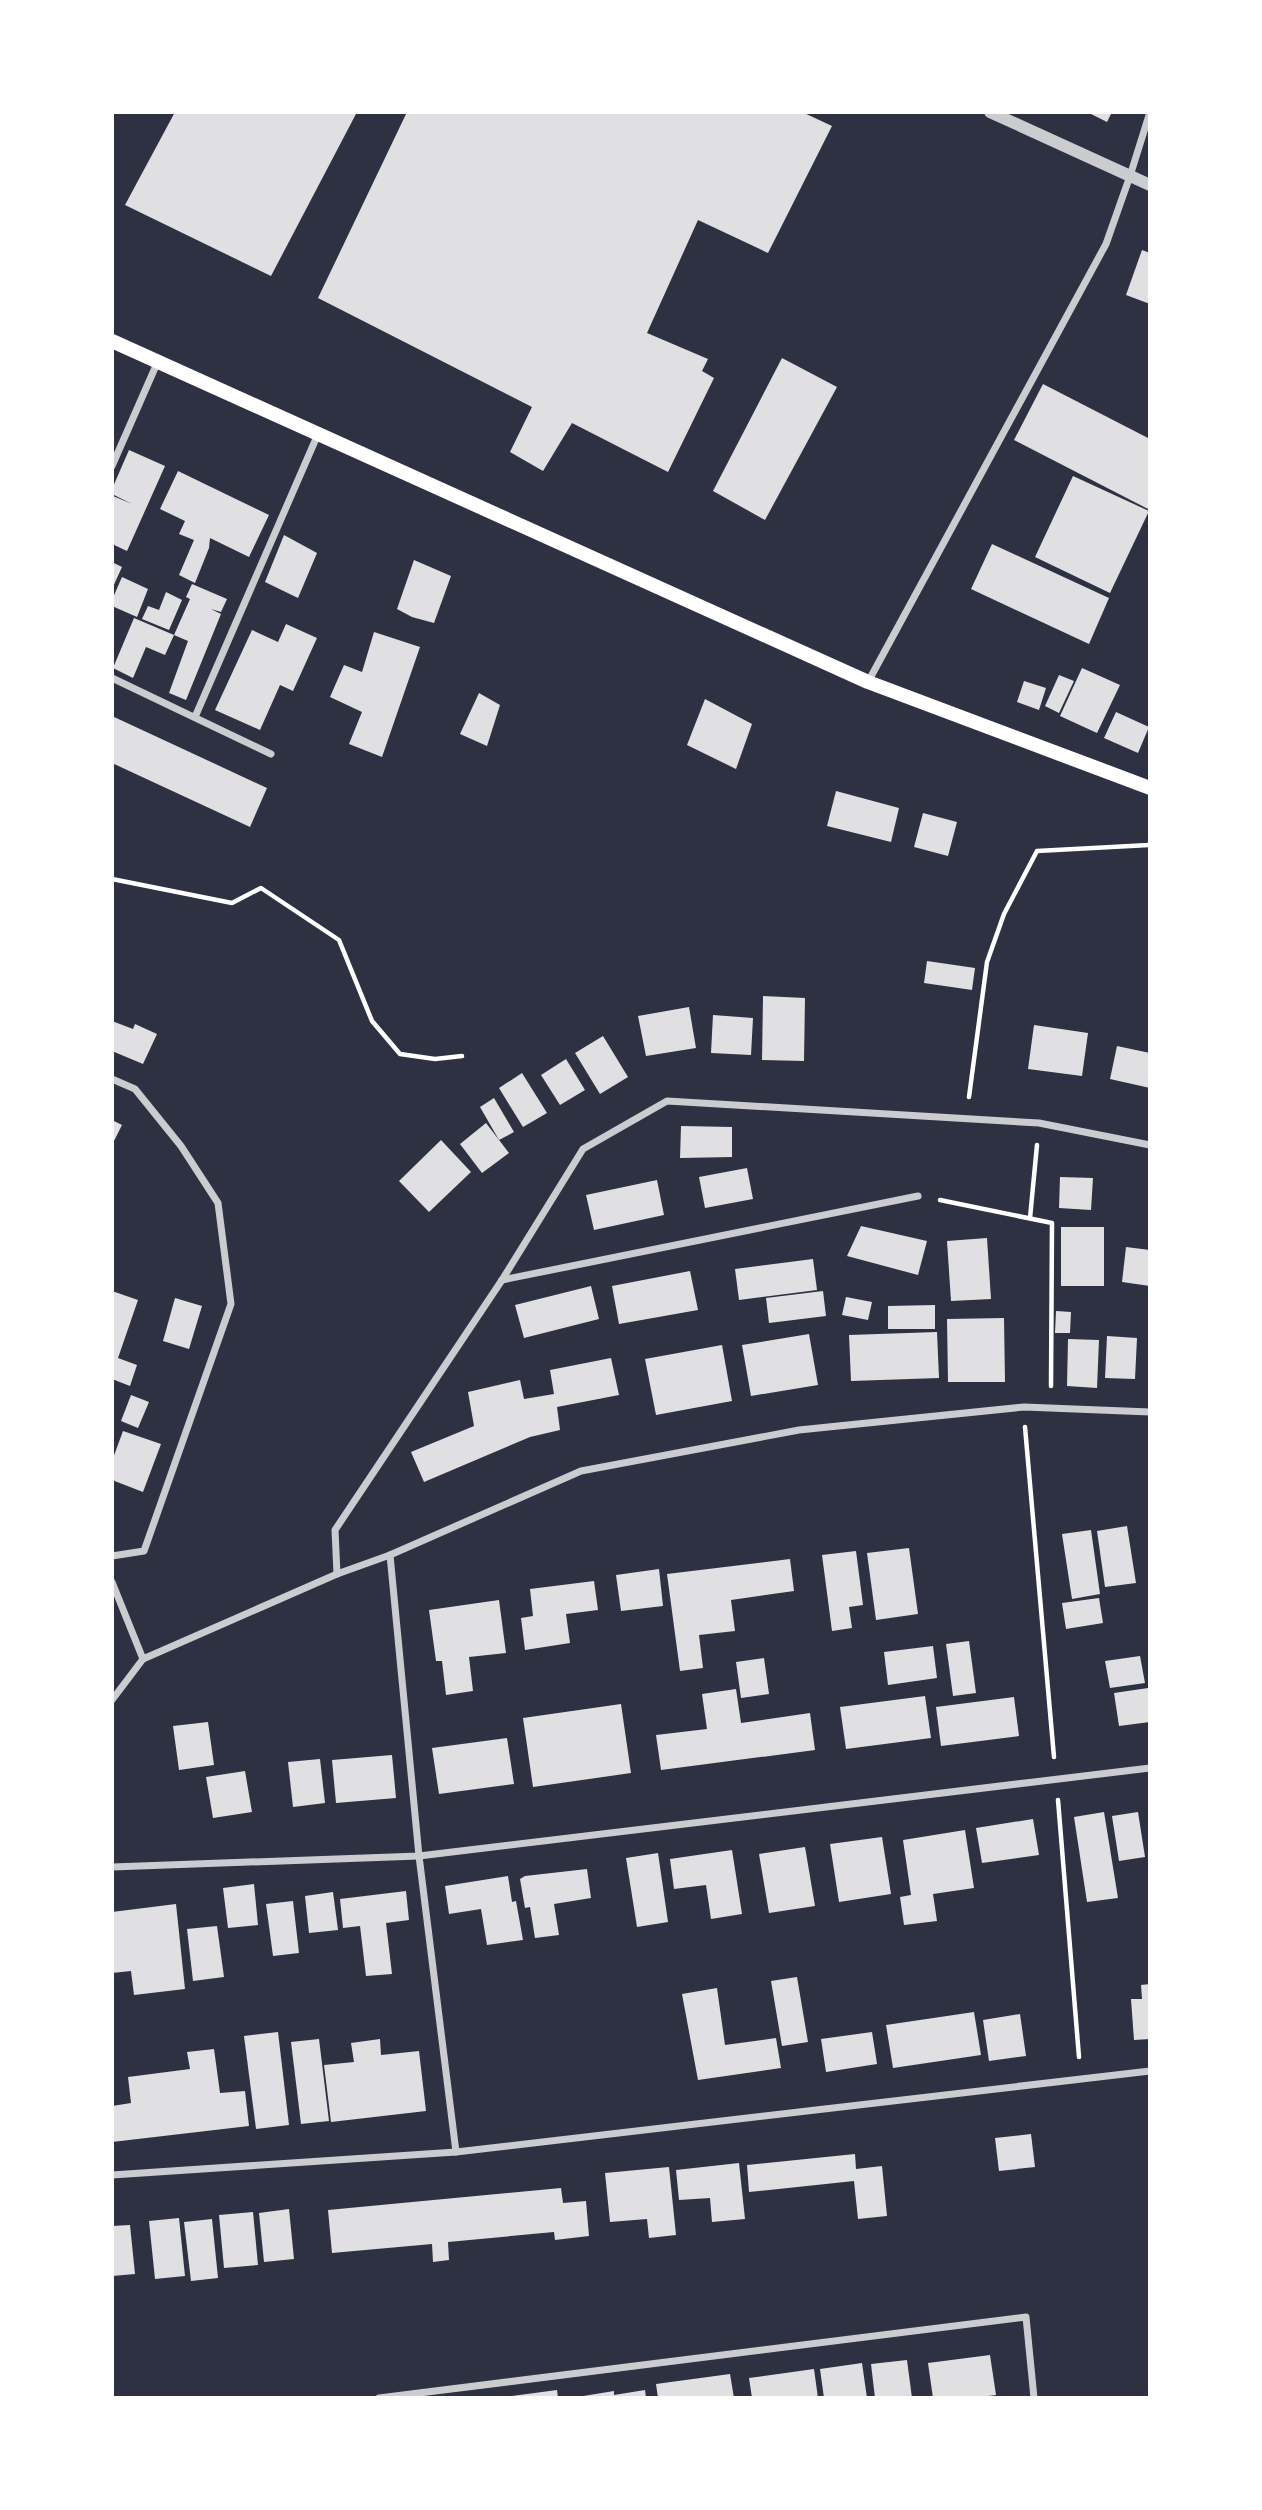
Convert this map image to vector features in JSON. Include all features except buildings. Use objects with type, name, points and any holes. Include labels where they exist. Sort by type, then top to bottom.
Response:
[{"type":"main road","points":[[112,341],[868,682],[1150,788]]},
{"type":"street","points":[[990,112],[1150,185]]},
{"type":"street","points":[[868,682],[1106,244],[1150,112]]},
{"type":"street","points":[[112,466],[158,361]]},
{"type":"street","points":[[195,718],[318,433]]},
{"type":"street","points":[[112,678],[271,754]]},
{"type":"street","points":[[112,1079],[135,1089],[181,1146],[218,1203],[231,1304],[144,1550],[112,1556]]},
{"type":"street","points":[[337,1574],[335,1530],[502,1280],[583,1149],[667,1101],[1039,1124],[1150,1144]]},
{"type":"street","points":[[502,1280],[918,1196]]},
{"type":"street","points":[[112,1700],[143,1659],[582,1471],[799,1430],[1024,1407],[1150,1412]]},
{"type":"street","points":[[390,1555],[419,1856],[456,2152]]},
{"type":"street","points":[[112,1582],[143,1659]]},
{"type":"street","points":[[112,1867],[419,1856],[1150,1768]]},
{"type":"street","points":[[112,2175],[456,2152],[1150,2071]]},
{"type":"street","points":[[379,2398],[1026,2317],[1034,2398]]},
{"type":"path","points":[[966,1119],[987,962],[1004,914],[1037,851],[1150,843]]},
{"type":"path","points":[[112,879],[232,903],[261,888],[339,940],[372,1021],[400,1054],[435,1059],[462,1056]]},
{"type":"path","points":[[1030,1218],[1039,1124]]},
{"type":"path","points":[[918,1196],[1052,1223],[1051,1407]]},
{"type":"path","points":[[1024,1407],[1081,2078]]}]
